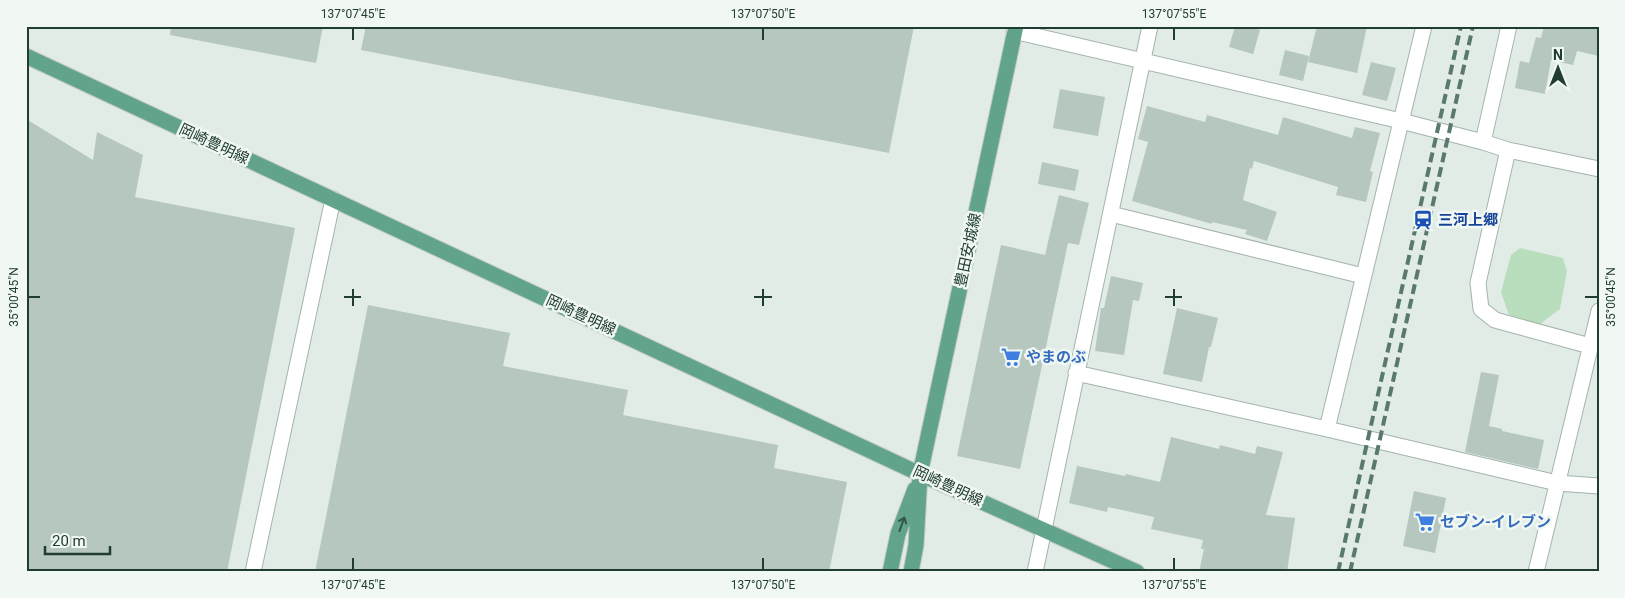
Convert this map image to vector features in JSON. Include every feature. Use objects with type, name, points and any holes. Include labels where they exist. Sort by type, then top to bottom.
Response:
[{"type":"main road","name":"豊田安城線","points":[[890,572],[898,534],[920,474],[1015,29]]},
{"type":"main road","name":"岡崎豊明線","points":[[26,56],[920,474],[1137,572]]},
{"type":"main road","name":"豊田安城線","points":[[911,572],[916,545],[920,474]]},
{"type":"street","points":[[1035,572],[1150,26]]},
{"type":"street","points":[[1327,429],[1424,26]]},
{"type":"street","points":[[1483,142],[1509,26]]},
{"type":"street","points":[[1015,29],[1143,62],[1401,121],[1508,150],[1599,169]]},
{"type":"street","points":[[1508,150],[1478,283],[1481,309],[1495,320],[1590,346]]},
{"type":"street","points":[[253,572],[333,199]]},
{"type":"street","points":[[1110,214],[1363,276]]},
{"type":"street","points":[[1536,572],[1599,311]]},
{"type":"street","points":[[1076,373],[1557,482],[1599,486]]},
{"type":"green space","points":[[1520,248],[1563,258],[1567,271],[1560,309],[1540,324],[1509,315],[1501,292],[1511,255]]},
{"type":"building","points":[[171,26],[323,26],[316,63],[170,35]]},
{"type":"building","points":[[366,26],[914,26],[889,153],[361,50]]},
{"type":"building","points":[[1235,26],[1246,26],[1260,30],[1253,54],[1229,47]]},
{"type":"building","points":[[1317,26],[1367,26],[1357,73],[1308,62]]},
{"type":"building","points":[[1544,26],[1599,26],[1599,56],[1577,51],[1573,65],[1551,60],[1545,94],[1515,88],[1520,61],[1529,63],[1536,37],[1541,38]]},
{"type":"building","points":[[1285,50],[1309,56],[1303,81],[1279,75]]},
{"type":"building","points":[[1371,62],[1396,68],[1387,101],[1362,95]]},
{"type":"building","points":[[1060,89],[1105,97],[1098,136],[1053,128]]},
{"type":"building","points":[[1147,106],[1205,122],[1207,115],[1278,135],[1283,117],[1352,138],[1355,127],[1380,133],[1370,171],[1373,172],[1366,202],[1336,195],[1338,187],[1254,161],[1252,169],[1250,168],[1243,200],[1277,212],[1267,241],[1245,234],[1247,230],[1212,222],[1212,224],[1132,201],[1148,142],[1138,139]]},
{"type":"building","points":[[26,119],[93,160],[97,132],[143,155],[135,197],[295,228],[227,572],[26,572]]},
{"type":"building","points":[[1042,162],[1079,170],[1075,191],[1038,184]]},
{"type":"building","name":"やまのぶ","points":[[1059,195],[1089,203],[1079,245],[1068,243],[1020,469],[957,456],[1001,245],[1045,255]]},
{"type":"building","points":[[1111,276],[1143,283],[1139,301],[1133,300],[1124,355],[1095,351],[1101,308],[1104,308]]},
{"type":"building","points":[[368,305],[510,333],[503,366],[628,390],[623,415],[778,445],[774,468],[847,482],[829,572],[315,572]]},
{"type":"building","points":[[1177,308],[1218,318],[1211,347],[1209,347],[1202,382],[1163,374]]},
{"type":"building","points":[[1481,372],[1499,375],[1489,426],[1502,429],[1502,431],[1544,440],[1538,469],[1465,452]]},
{"type":"building","points":[[1171,437],[1219,449],[1220,445],[1255,454],[1257,446],[1283,452],[1266,515],[1295,518],[1287,572],[1199,572],[1204,549],[1201,549],[1203,540],[1151,529],[1154,517],[1108,507],[1107,512],[1069,503],[1077,466],[1160,482]]},
{"type":"building","name":"セブン-イレブン","points":[[1414,491],[1446,498],[1435,553],[1403,546]]},
{"type":"railway","points":[[1338,572],[1461,26]]},
{"type":"railway","points":[[1350,572],[1473,26]]},
{"type":"place","name":"三河上郷","points":[[1423,220]]},
{"type":"place","name":"やまのぶ","points":[[1011,357]]},
{"type":"place","name":"セブン-イレブン","points":[[1425,522]]}]
